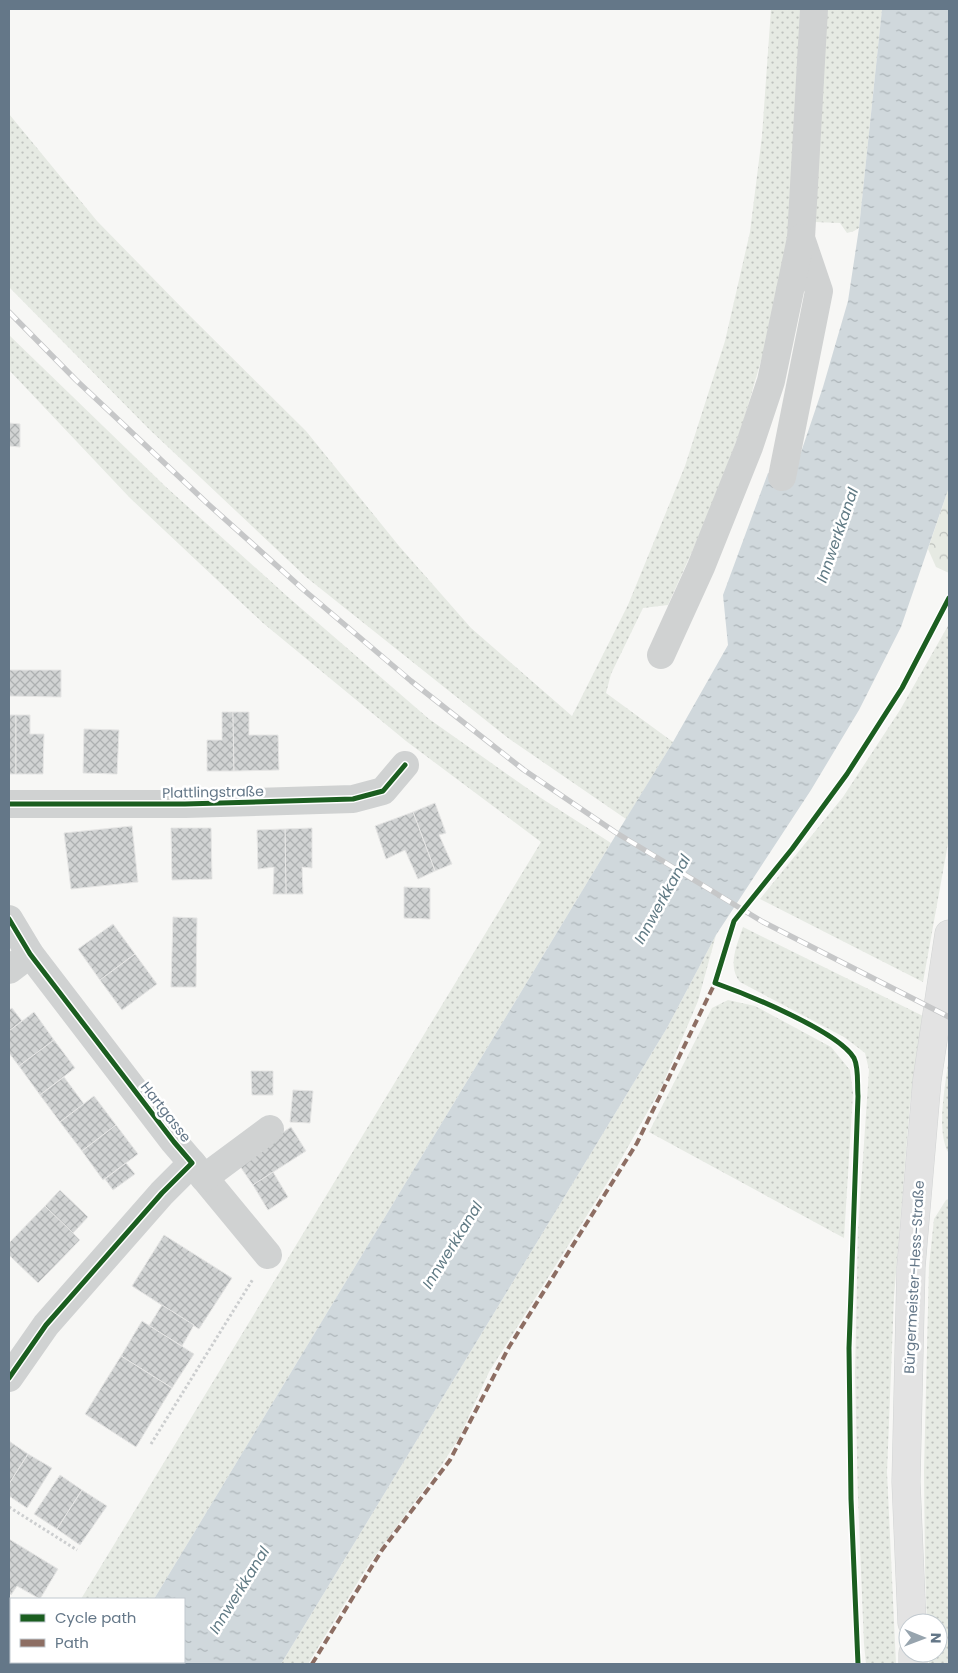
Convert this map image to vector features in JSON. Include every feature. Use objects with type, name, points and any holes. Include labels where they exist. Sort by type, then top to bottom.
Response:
[{"type":"main road","name":"Bürgermeister-Hess-Straße","points":[[912,1613],[906,1482],[912,1267],[927,1080],[949,934]]},
{"type":"street","points":[[661,656],[701,567],[749,447],[770,380],[801,238],[814,9]]},
{"type":"street","points":[[782,477],[819,291],[801,238]]},
{"type":"street","name":"Plattlingstraße","points":[[9,804],[195,804],[353,798],[383,790],[405,765]]},
{"type":"street","name":"Hartgasse","points":[[9,919],[19,962],[198,1170],[268,1255]]},
{"type":"street","points":[[9,1378],[46,1325],[162,1193],[270,1129]]},
{"type":"path","points":[[151,1444],[268,1255]]},
{"type":"path","points":[[9,1507],[77,1550]]},
{"type":"green space","points":[[771,9],[882,9],[859,228],[847,233],[840,223],[790,221],[781,292],[742,426],[707,518],[668,605],[643,608],[611,674],[606,693],[673,742],[626,819],[508,738],[306,577],[149,429],[9,287],[9,114],[97,221],[306,431],[399,546],[471,628],[572,716],[628,605],[685,466],[725,341],[750,232],[762,136]]},
{"type":"green space","points":[[9,335],[166,487],[288,597],[429,719],[541,798],[611,843],[155,1598],[82,1598],[541,842],[406,741],[263,623],[130,498],[9,370]]},
{"type":"green space","points":[[949,487],[949,573],[936,567],[928,549]]},
{"type":"green space","points":[[949,624],[949,838],[923,982],[760,899],[843,797],[900,710]]},
{"type":"green space","points":[[743,927],[923,1016],[910,1104],[894,1297],[887,1472],[896,1664],[866,1664],[864,1644],[855,1374],[858,1231],[869,1070],[865,1053],[844,1037],[740,982],[734,969],[734,955]]},
{"type":"green space","points":[[716,935],[698,1001],[662,1086],[614,1172],[489,1372],[459,1438],[441,1466],[367,1567],[308,1664],[281,1664],[667,1028]]},
{"type":"green space","points":[[728,1000],[755,1006],[831,1047],[850,1070],[853,1093],[844,1238],[649,1132],[712,1008]]},
{"type":"green space","points":[[949,1062],[949,1154],[945,1145],[942,1122]]},
{"type":"green space","points":[[949,1199],[949,1664],[929,1664],[948,1663],[948,1613],[927,1613],[924,1471],[929,1266],[934,1219],[946,1200]]},
{"type":"green space","points":[[42,1663],[116,1663],[115,1664]]},
{"type":"water","name":"Innwerkkanal","points":[[882,9],[949,9],[949,487],[901,627],[859,710],[811,790],[716,935],[667,1028],[281,1664],[115,1664],[185,1663],[185,1598],[155,1598],[673,742],[728,645],[723,595],[768,473],[792,479],[823,387],[848,301],[859,228]]},
{"type":"building","points":[[9,423],[20,424],[20,447],[9,446]]},
{"type":"building","points":[[9,670],[61,670],[61,697],[9,696]]},
{"type":"building","points":[[222,712],[233,712],[234,771],[207,771],[207,740],[222,740]]},
{"type":"building","points":[[233,712],[249,712],[249,735],[278,735],[279,770],[234,771]]},
{"type":"building","points":[[9,715],[16,715],[16,774],[9,774]]},
{"type":"building","points":[[16,715],[30,715],[30,734],[44,734],[43,774],[16,774]]},
{"type":"building","points":[[84,729],[119,730],[117,774],[83,773]]},
{"type":"building","points":[[435,803],[446,833],[439,835],[452,864],[435,871],[413,812]]},
{"type":"building","points":[[413,812],[435,871],[418,879],[405,850],[386,859],[375,826]]},
{"type":"building","points":[[132,826],[138,882],[71,889],[64,833]]},
{"type":"building","points":[[171,828],[211,828],[212,879],[172,880]]},
{"type":"building","points":[[312,828],[312,868],[302,867],[303,894],[286,894],[285,829]]},
{"type":"building","points":[[285,829],[286,894],[273,894],[274,867],[258,869],[257,830]]},
{"type":"building","points":[[404,887],[430,888],[430,919],[404,918]]},
{"type":"building","points":[[173,917],[197,918],[196,987],[171,987]]},
{"type":"building","points":[[113,924],[135,954],[100,980],[78,949]]},
{"type":"building","points":[[135,954],[157,984],[122,1010],[100,980]]},
{"type":"building","points":[[12,1008],[22,1021],[9,1031],[9,1010]]},
{"type":"building","points":[[34,1012],[54,1040],[19,1066],[9,1053],[9,1031]]},
{"type":"building","points":[[54,1040],[75,1068],[40,1095],[19,1066]]},
{"type":"building","points":[[251,1071],[273,1071],[273,1095],[252,1095]]},
{"type":"building","points":[[64,1077],[84,1104],[60,1122],[40,1095]]},
{"type":"building","points":[[293,1090],[313,1091],[310,1123],[290,1122]]},
{"type":"building","points":[[94,1096],[116,1125],[82,1151],[60,1122]]},
{"type":"building","points":[[116,1125],[138,1154],[103,1180],[82,1151]]},
{"type":"building","points":[[291,1127],[306,1151],[253,1185],[237,1162]]},
{"type":"building","points":[[126,1163],[135,1174],[113,1190],[105,1179]]},
{"type":"building","points":[[273,1172],[288,1197],[268,1210],[253,1185]]},
{"type":"building","points":[[60,1190],[88,1217],[73,1233],[45,1206]]},
{"type":"building","points":[[45,1206],[80,1240],[38,1283],[9,1255],[9,1243]]},
{"type":"building","points":[[164,1235],[232,1278],[199,1329],[132,1286]]},
{"type":"building","points":[[162,1305],[194,1325],[182,1346],[149,1326]]},
{"type":"building","points":[[142,1321],[194,1354],[172,1388],[121,1356]]},
{"type":"building","points":[[121,1356],[172,1388],[136,1447],[85,1414]]},
{"type":"building","points":[[9,1441],[28,1454],[9,1484]]},
{"type":"building","points":[[28,1454],[52,1468],[27,1508],[9,1496],[9,1484]]},
{"type":"building","points":[[60,1475],[82,1490],[57,1529],[34,1514]]},
{"type":"building","points":[[82,1490],[107,1506],[80,1545],[57,1529]]},
{"type":"building","points":[[9,1539],[58,1569],[41,1598],[17,1586],[11,1595],[9,1593]]},
{"type":"railway","points":[[9,312],[76,380],[208,504],[305,591],[411,681],[524,770],[615,832],[763,922],[949,1017]]},
{"type":"marked path","points":[[312,1664],[382,1550],[450,1460],[509,1347],[637,1143],[715,983]]},
{"type":"cycle path","points":[[858,1664],[851,1499],[849,1348],[858,1096],[857,1067],[854,1058],[845,1047],[830,1036],[790,1014],[715,983],[734,921],[792,849],[847,774],[902,688],[949,598]]},
{"type":"cycle path","points":[[9,804],[185,804],[353,799],[383,791],[405,765]]},
{"type":"cycle path","points":[[9,919],[30,954],[192,1163],[162,1193],[46,1325],[9,1378]]}]
